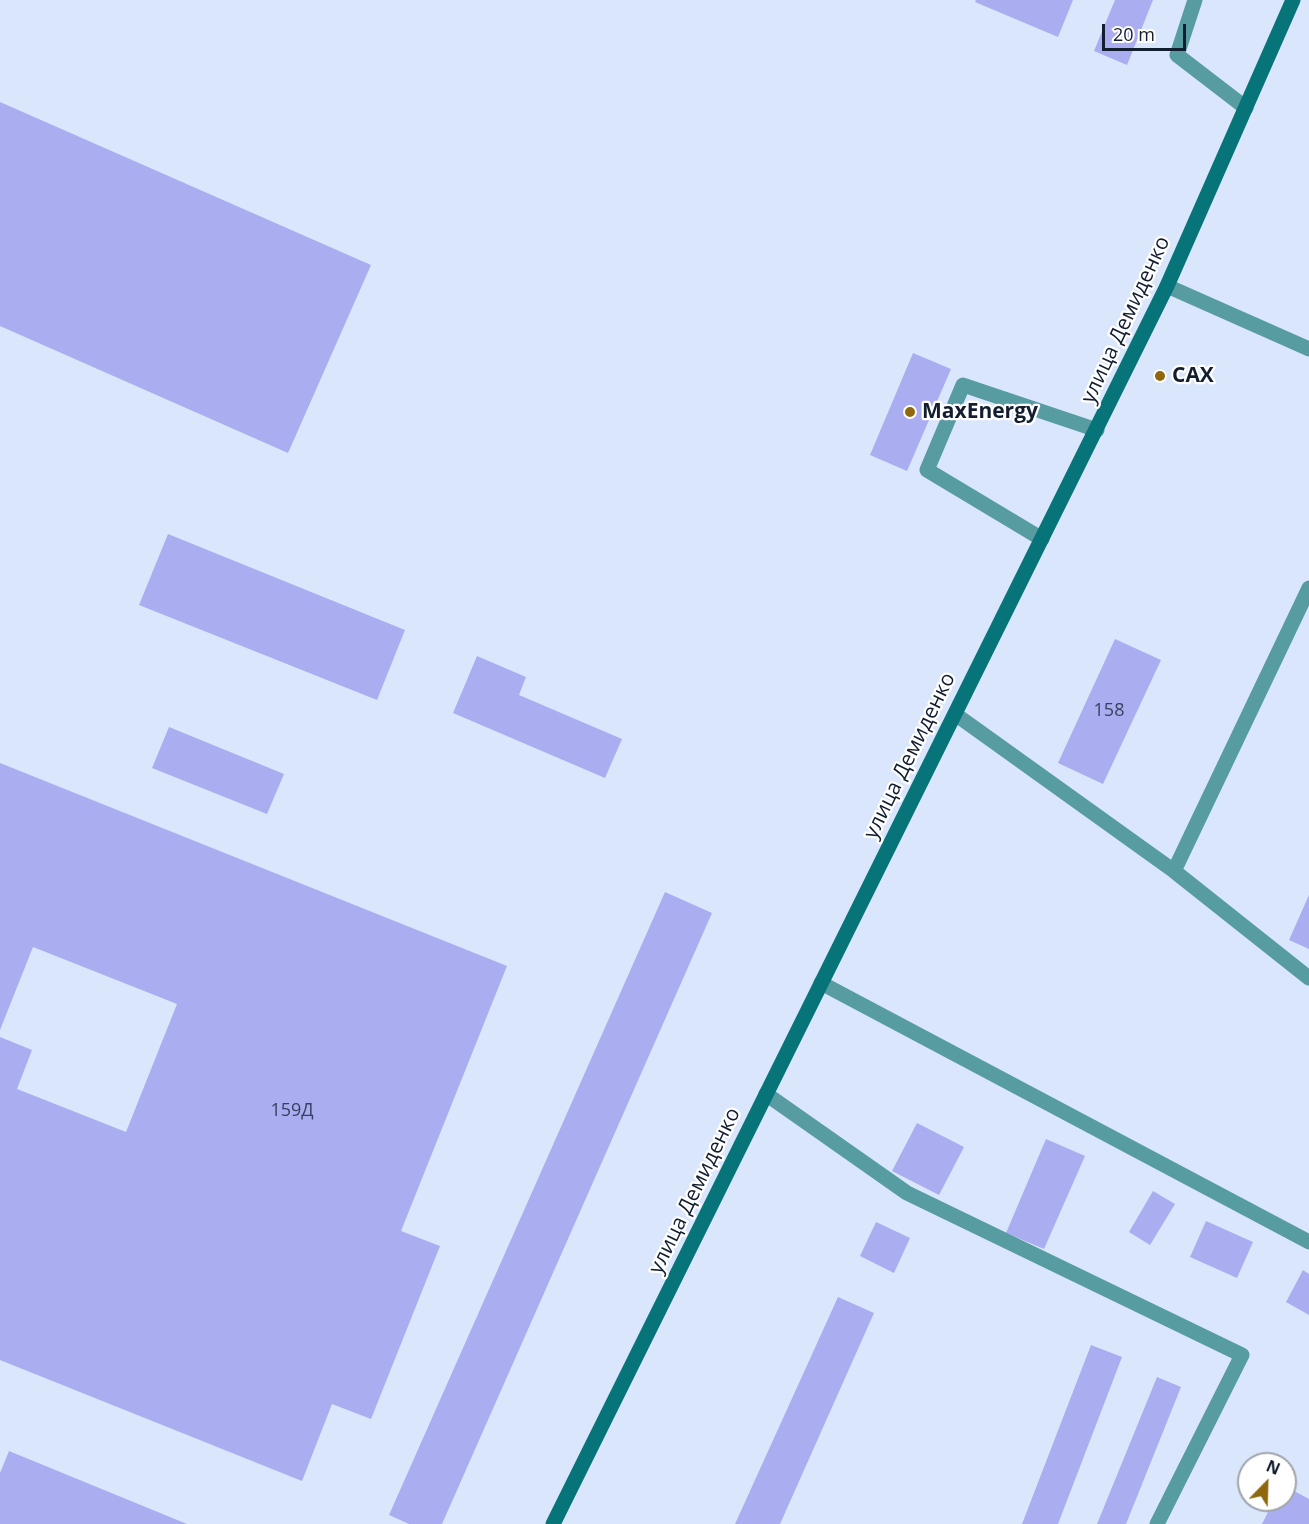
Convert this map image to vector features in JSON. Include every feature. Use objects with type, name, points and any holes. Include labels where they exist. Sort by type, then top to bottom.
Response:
[{"type":"main road","name":"улица Демиденко","points":[[553,1524],[1167,286],[1293,0]]},
{"type":"street","points":[[1195,0],[1177,55],[1245,108]]},
{"type":"street","points":[[1167,286],[1309,350]]},
{"type":"street","points":[[1042,539],[927,470],[963,386],[1097,430]]},
{"type":"street","points":[[1174,871],[1309,588]]},
{"type":"street","points":[[955,714],[1174,871],[1309,978]]},
{"type":"street","points":[[821,984],[1309,1242]]},
{"type":"street","points":[[766,1094],[907,1193],[1242,1355],[1157,1524]]},
{"type":"building","points":[[976,0],[1073,0],[1058,37],[975,2]]},
{"type":"building","points":[[1115,0],[1153,0],[1127,65],[1094,51]]},
{"type":"building","points":[[0,102],[371,265],[288,453],[0,326]]},
{"type":"building","name":"MaxEnergy","points":[[913,353],[951,369],[907,471],[870,455]]},
{"type":"building","points":[[168,534],[405,630],[377,700],[139,605]]},
{"type":"building","points":[[1115,639],[1161,660],[1103,784],[1058,763]]},
{"type":"building","points":[[477,656],[526,677],[519,695],[622,739],[605,778],[453,713]]},
{"type":"building","points":[[169,727],[284,774],[267,814],[152,768]]},
{"type":"building","points":[[0,763],[507,966],[401,1231],[440,1246],[371,1419],[332,1404],[302,1481],[0,1360],[0,1037],[32,1050],[17,1089],[126,1132],[177,1004],[33,947],[0,1030]]},
{"type":"building","points":[[665,892],[712,913],[442,1524],[409,1524],[389,1515]]},
{"type":"building","points":[[1309,895],[1309,949],[1289,940]]},
{"type":"building","points":[[917,1123],[964,1147],[939,1195],[892,1171]]},
{"type":"building","points":[[1046,1139],[1085,1156],[1044,1249],[1006,1233]]},
{"type":"building","points":[[1153,1191],[1175,1204],[1150,1245],[1129,1232]]},
{"type":"building","points":[[1206,1221],[1253,1242],[1237,1278],[1190,1257]]},
{"type":"building","points":[[876,1222],[910,1238],[894,1273],[860,1256]]},
{"type":"building","points":[[1303,1270],[1309,1274],[1309,1315],[1286,1302]]},
{"type":"building","points":[[838,1297],[874,1313],[780,1524],[735,1524]]},
{"type":"building","points":[[1091,1345],[1122,1357],[1058,1524],[1022,1524]]},
{"type":"building","points":[[1157,1377],[1181,1387],[1126,1524],[1097,1524]]},
{"type":"building","points":[[9,1451],[187,1524],[0,1524],[0,1473]]},
{"type":"building","points":[[1297,1492],[1309,1499],[1309,1524],[1262,1524],[1268,1512],[1297,1512]]},
{"type":"place","name":"САХ","points":[[1160,376]]},
{"type":"place","name":"MaxEnergy","points":[[910,412]]}]
